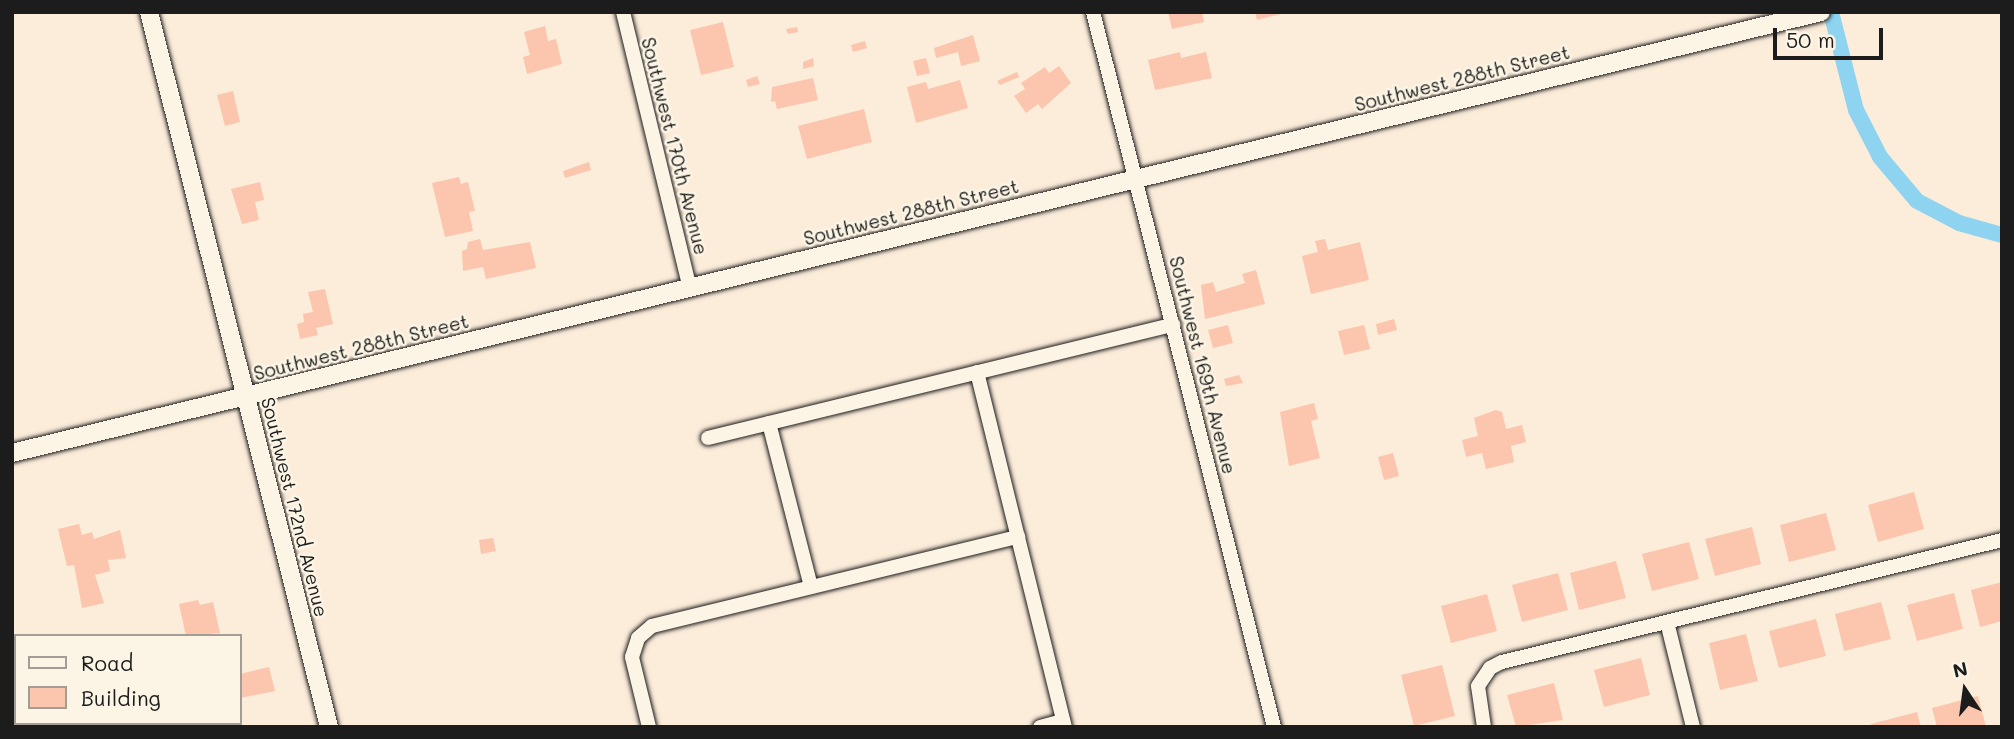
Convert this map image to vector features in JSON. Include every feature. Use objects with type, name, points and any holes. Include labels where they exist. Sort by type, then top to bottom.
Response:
[{"type":"street","name":"Southwest 172nd Avenue","points":[[149,12],[329,727]]},
{"type":"street","name":"Southwest 170th Avenue","points":[[622,12],[690,288]]},
{"type":"street","name":"Southwest 169th Avenue","points":[[1093,12],[1275,727]]},
{"type":"street","name":"Southwest 288th Street","points":[[12,453],[1815,13]]},
{"type":"street","points":[[708,438],[1174,325]]},
{"type":"street","points":[[976,372],[1064,724],[1040,727]]},
{"type":"street","points":[[769,423],[811,587]]},
{"type":"street","points":[[649,727],[632,657],[644,632],[656,625],[1018,537]]},
{"type":"street","points":[[1484,727],[1477,697],[1478,686],[1490,668],[2002,540]]},
{"type":"street","points":[[1667,622],[1693,727]]},
{"type":"building","points":[[1168,12],[1202,12],[1204,22],[1172,29]]},
{"type":"building","points":[[1255,12],[1284,12],[1284,13],[1257,20]]},
{"type":"building","points":[[723,22],[734,67],[701,75],[690,30]]},
{"type":"building","points":[[545,26],[548,41],[556,39],[562,64],[527,74],[523,57],[530,55],[524,32]]},
{"type":"building","points":[[797,27],[798,32],[788,34],[786,29]]},
{"type":"building","points":[[973,35],[980,61],[961,66],[958,52],[936,58],[934,48]]},
{"type":"building","points":[[865,41],[867,48],[853,52],[851,45]]},
{"type":"building","points":[[1180,52],[1181,58],[1206,52],[1212,78],[1155,90],[1148,60]]},
{"type":"building","points":[[813,58],[814,66],[803,69],[803,62]]},
{"type":"building","points":[[926,58],[930,73],[917,76],[913,61]]},
{"type":"building","points":[[1059,66],[1071,83],[1042,109],[1038,104],[1026,113],[1014,96],[1025,89],[1021,83],[1045,67],[1049,73]]},
{"type":"building","points":[[1017,72],[1019,77],[1000,85],[997,81]]},
{"type":"building","points":[[757,76],[760,84],[748,87],[746,80]]},
{"type":"building","points":[[813,78],[818,100],[777,109],[775,101],[771,102],[772,87]]},
{"type":"building","points":[[960,80],[968,108],[916,123],[907,87],[926,82],[928,89]]},
{"type":"building","points":[[233,91],[240,122],[225,126],[217,95]]},
{"type":"building","points":[[864,109],[872,142],[807,159],[798,126]]},
{"type":"building","points":[[589,162],[591,170],[565,178],[563,171]]},
{"type":"building","points":[[459,177],[461,184],[468,182],[475,211],[469,212],[473,231],[445,237],[432,183]]},
{"type":"building","points":[[260,182],[264,200],[255,202],[259,220],[242,224],[231,189]]},
{"type":"building","points":[[480,239],[483,250],[530,242],[536,268],[486,279],[483,267],[463,271],[462,251],[467,249],[468,242]]},
{"type":"building","points":[[1325,239],[1328,250],[1360,242],[1369,280],[1311,294],[1302,256],[1318,252],[1315,241]]},
{"type":"building","points":[[1256,270],[1265,304],[1205,319],[1201,285],[1213,282],[1216,292],[1245,283],[1242,274]]},
{"type":"building","points":[[325,289],[333,324],[316,328],[318,335],[300,339],[297,324],[304,322],[303,314],[313,312],[308,292]]},
{"type":"building","points":[[1394,319],[1397,330],[1378,335],[1376,324]]},
{"type":"building","points":[[1228,325],[1233,343],[1213,348],[1208,330]]},
{"type":"building","points":[[1364,325],[1370,349],[1344,355],[1338,331]]},
{"type":"building","points":[[1239,375],[1243,383],[1226,386],[1224,379]]},
{"type":"building","points":[[1314,403],[1318,419],[1311,421],[1320,458],[1289,466],[1280,412]]},
{"type":"building","points":[[1496,410],[1502,412],[1506,429],[1522,425],[1526,442],[1511,446],[1514,462],[1486,469],[1482,453],[1466,457],[1462,440],[1478,436],[1474,418]]},
{"type":"building","points":[[1393,453],[1399,476],[1384,480],[1378,457]]},
{"type":"building","points":[[1914,492],[1924,529],[1878,542],[1868,505]]},
{"type":"building","points":[[1826,513],[1836,550],[1789,562],[1780,525]]},
{"type":"building","points":[[79,524],[82,535],[92,532],[94,539],[120,530],[126,558],[108,560],[110,571],[95,575],[104,603],[82,608],[74,565],[67,566],[58,529]]},
{"type":"building","points":[[1752,527],[1761,564],[1715,576],[1705,539]]},
{"type":"building","points":[[493,538],[496,551],[481,554],[479,540]]},
{"type":"building","points":[[1689,542],[1699,579],[1652,591],[1642,554]]},
{"type":"building","points":[[1616,561],[1626,598],[1579,610],[1570,573]]},
{"type":"building","points":[[1558,573],[1568,610],[1522,622],[1512,585]]},
{"type":"building","points":[[2002,582],[2002,621],[1980,627],[1971,590]]},
{"type":"building","points":[[1954,593],[1963,629],[1917,641],[1907,605]]},
{"type":"building","points":[[1487,594],[1497,631],[1451,643],[1441,606]]},
{"type":"building","points":[[198,600],[200,605],[213,602],[220,633],[186,634],[179,604]]},
{"type":"building","points":[[1881,602],[1891,639],[1844,651],[1835,614]]},
{"type":"building","points":[[1816,619],[1826,656],[1779,668],[1769,631]]},
{"type":"building","points":[[1746,634],[1758,681],[1720,690],[1709,643]]},
{"type":"building","points":[[1641,658],[1650,695],[1604,707],[1594,670]]},
{"type":"building","points":[[1442,665],[1455,716],[1414,726],[1401,675]]},
{"type":"building","points":[[269,667],[275,691],[242,698],[242,674]]},
{"type":"building","points":[[1554,683],[1563,720],[1516,727],[1507,695]]},
{"type":"building","points":[[1978,696],[1986,727],[1937,727],[1932,708]]},
{"type":"building","points":[[1917,712],[1921,727],[1872,727],[1871,724]]},
{"type":"waterway","points":[[1831,12],[1856,110],[1880,157],[1917,201],[1959,223],[2002,235]]}]
